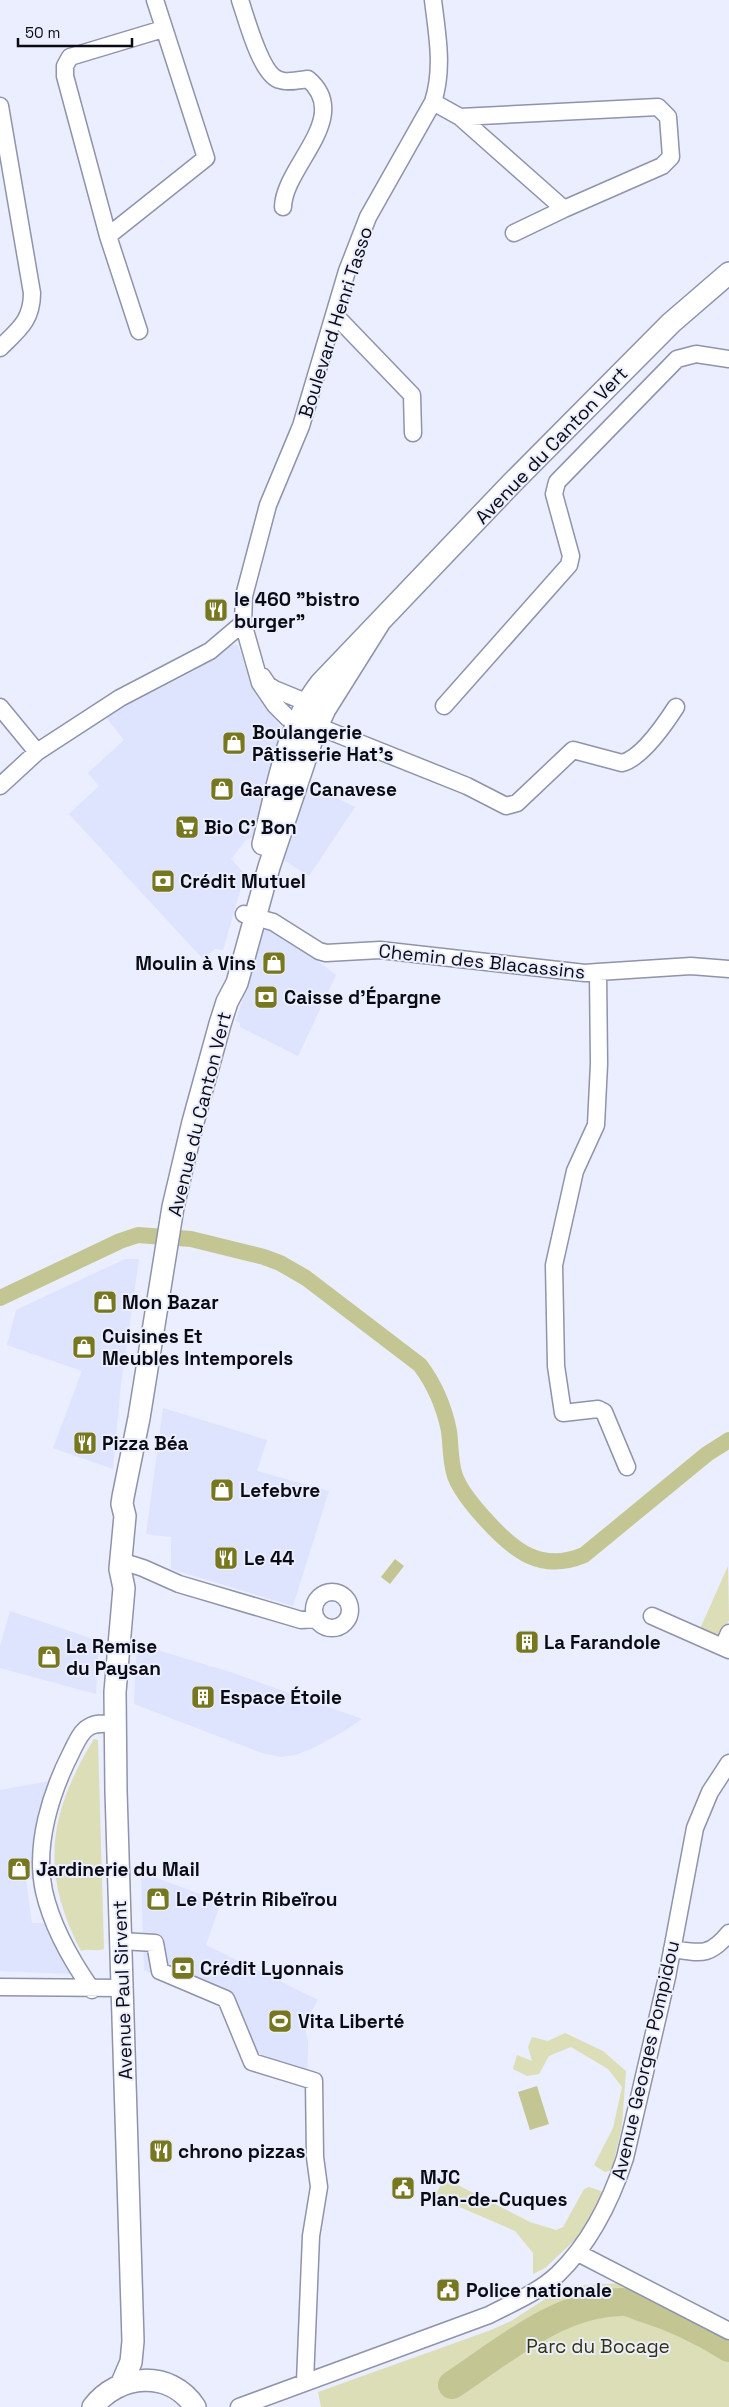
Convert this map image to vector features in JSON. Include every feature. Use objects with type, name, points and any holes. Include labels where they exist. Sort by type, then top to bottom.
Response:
[{"type":"street","points":[[108,236],[206,158],[155,0]]},
{"type":"street","points":[[240,0],[264,65],[271,75],[280,80],[308,79],[315,85],[323,113],[320,129],[290,182],[283,207]]},
{"type":"street","name":"Boulevard Henri Tasso","points":[[433,0],[440,58],[439,84],[433,102],[368,217],[347,271],[301,426],[268,505],[244,596],[243,623],[260,683],[275,705],[313,723],[466,786],[506,806],[517,803],[573,750],[622,762],[630,761],[662,728],[676,707]]},
{"type":"street","points":[[139,331],[108,236],[65,76],[65,66],[70,57],[163,28]]},
{"type":"street","points":[[433,102],[460,118],[564,209]]},
{"type":"street","points":[[0,106],[32,293],[32,307],[26,321],[0,348]]},
{"type":"street","points":[[460,118],[658,107],[668,117],[671,157],[662,166],[514,233]]},
{"type":"street","name":"Avenue du Canton Vert","points":[[313,723],[306,701],[324,679],[511,484],[671,323],[729,273]]},
{"type":"street","points":[[335,314],[412,395],[413,433]]},
{"type":"street","points":[[444,706],[569,565],[571,556],[554,494],[557,482],[677,359],[696,354],[729,359]]},
{"type":"street","points":[[0,786],[37,752],[120,698],[210,651],[243,623]]},
{"type":"street","name":"Avenue du Canton Vert","points":[[171,1226],[193,1122],[227,1002],[236,983],[249,916],[269,867],[313,723],[379,623]]},
{"type":"street","name":"Boulevard Henri Tasso","points":[[250,652],[268,685],[306,701]]},
{"type":"street","points":[[0,707],[37,752]]},
{"type":"street","name":"Chemin des Blacassins","points":[[249,916],[273,922],[319,951],[326,953],[380,950],[585,973],[598,972],[599,1064],[596,1125],[575,1171],[554,1265],[556,1366],[563,1413],[598,1409],[604,1412],[627,1467]]},
{"type":"street","points":[[598,972],[691,966],[729,969]]},
{"type":"street","name":"Avenue Paul Sirvent","points":[[133,2299],[121,1988],[113,1598],[114,1582],[121,1565],[125,1516],[122,1504],[123,1496],[140,1418],[171,1226]]},
{"type":"street","points":[[121,1565],[148,1570],[179,1584],[301,1620],[315,1614]]},
{"type":"street","points":[[652,1616],[727,1643]]},
{"type":"street","points":[[92,1990],[56,1929],[44,1889],[42,1848],[53,1795],[62,1770],[77,1740],[88,1727],[100,1723],[115,1724]]},
{"type":"street","name":"Avenue Georges Pompidou","points":[[239,2407],[489,2316],[557,2275],[578,2253],[604,2212],[616,2186],[625,2158],[672,1949],[696,1828],[710,1792],[729,1762]]},
{"type":"street","points":[[672,1949],[703,1954],[716,1947],[729,1933]]},
{"type":"street","points":[[121,1941],[155,1943],[160,1972],[226,2000],[252,2062],[314,2081],[315,2157],[319,2187],[311,2236],[305,2382]]},
{"type":"street","points":[[0,1987],[92,1990],[121,1988]]},
{"type":"street","points":[[578,2253],[729,2331]]},
{"type":"street","points":[[133,2299],[144,2361],[156,2382]]},
{"type":"street","points":[[122,2383],[132,2362],[133,2299]]},
{"type":"street","points":[[93,2407],[102,2395],[122,2383],[140,2380],[156,2382],[178,2390],[197,2405]]},
{"type":"shaded area","points":[[227,645],[238,645],[253,689],[278,722],[283,735],[256,836],[246,840],[231,859],[245,874],[223,950],[215,949],[203,959],[69,814],[99,786],[88,773],[124,740],[105,716],[194,671]]},
{"type":"shaded area","points":[[310,785],[355,807],[309,876],[282,859],[294,819]]},
{"type":"shaded area","points":[[264,925],[318,957],[320,963],[336,975],[298,1056],[240,1027],[240,1023],[236,1021]]},
{"type":"shaded area","points":[[125,1259],[139,1259],[121,1384],[113,1469],[53,1448],[82,1371],[7,1345],[16,1310]]},
{"type":"shaded area","points":[[163,1408],[267,1440],[257,1471],[329,1491],[293,1606],[171,1569],[171,1537],[146,1534]]},
{"type":"shaded area","points":[[395,1559],[404,1566],[390,1584],[381,1577]]},
{"type":"shaded area","name":"La Remise du Paysan","points":[[10,1611],[99,1641],[96,1694],[0,1668],[0,1646]]},
{"type":"shaded area","points":[[137,1644],[230,1672],[362,1719],[341,1733],[295,1755],[281,1757],[262,1753],[134,1704]]},
{"type":"shaded area","name":"Jardinerie du Mail","points":[[49,1781],[39,1818],[38,1878],[26,1880],[32,1923],[47,1923],[55,1946],[70,1974],[0,1971],[0,1790]]},
{"type":"shaded area","points":[[141,1872],[221,1902],[206,1945],[318,2000],[304,2025],[308,2041],[307,2085],[247,2068],[217,2002],[144,1970]]},
{"type":"shaded area","points":[[537,2086],[549,2124],[530,2130],[518,2092]]},
{"type":"green space","points":[[728,1566],[729,1620],[719,1642],[699,1631]]},
{"type":"green space","points":[[94,1739],[98,1740],[104,1949],[81,1951],[59,1895],[55,1869],[55,1844],[59,1818],[67,1793]]},
{"type":"green space","points":[[565,2033],[603,2051],[626,2071],[622,2125],[612,2170],[605,2172],[594,2165],[613,2128],[622,2087],[608,2069],[571,2047],[549,2056],[539,2074],[527,2076],[513,2069],[517,2055],[532,2061],[528,2047],[532,2037],[548,2041]]},
{"type":"green space","points":[[444,2178],[530,2222],[556,2230],[563,2227],[584,2189],[589,2187],[601,2191],[602,2197],[578,2237],[545,2268],[533,2274],[533,2253],[515,2231],[462,2208],[432,2202]]},
{"type":"green space","name":"Parc du Bocage","points":[[623,2283],[729,2336],[729,2407],[321,2407],[318,2392],[491,2330],[511,2321],[556,2292],[571,2286]]},
{"type":"waterway","points":[[0,1298],[120,1241],[138,1235],[191,1239],[264,1257],[280,1263],[306,1278],[420,1365],[434,1388],[444,1413],[449,1431],[453,1471],[461,1488],[477,1510],[507,1541],[529,1556],[541,1560],[569,1560],[584,1555],[707,1454],[729,1440]]},
{"type":"waterway","points":[[452,2385],[511,2344],[553,2320],[598,2304],[629,2303],[687,2325],[729,2348]]},
{"type":"place","name":"le 460 \"bistro burger\"","points":[[216,610]]},
{"type":"place","name":"Boulangerie Pâtisserie Hat's","points":[[234,743]]},
{"type":"place","name":"Garage Canavese","points":[[222,789]]},
{"type":"place","name":"Bio C' Bon","points":[[187,827]]},
{"type":"place","name":"Crédit Mutuel","points":[[163,881]]},
{"type":"place","name":"Moulin à Vins","points":[[274,963]]},
{"type":"place","name":"Caisse d'Épargne","points":[[266,997]]},
{"type":"place","name":"Mon Bazar","points":[[105,1302]]},
{"type":"place","name":"Cuisines Et Meubles Intemporels","points":[[84,1347]]},
{"type":"place","name":"Pizza Béa","points":[[85,1443]]},
{"type":"place","name":"Lefebvre","points":[[222,1490]]},
{"type":"place","name":"Le 44","points":[[226,1558]]},
{"type":"place","name":"La Farandole","points":[[527,1642]]},
{"type":"place","name":"La Remise du Paysan","points":[[49,1657]]},
{"type":"place","name":"Espace Étoile","points":[[203,1697]]},
{"type":"place","name":"Jardinerie du Mail","points":[[19,1869]]},
{"type":"place","name":"Le Pétrin Ribeïrou","points":[[158,1899]]},
{"type":"place","name":"Crédit Lyonnais","points":[[183,1968]]},
{"type":"place","name":"Vita Liberté","points":[[280,2021]]},
{"type":"place","name":"chrono pizzas","points":[[161,2151]]},
{"type":"place","name":"MJC Plan-de-Cuques","points":[[403,2188]]},
{"type":"place","name":"Police nationale","points":[[448,2290]]}]
